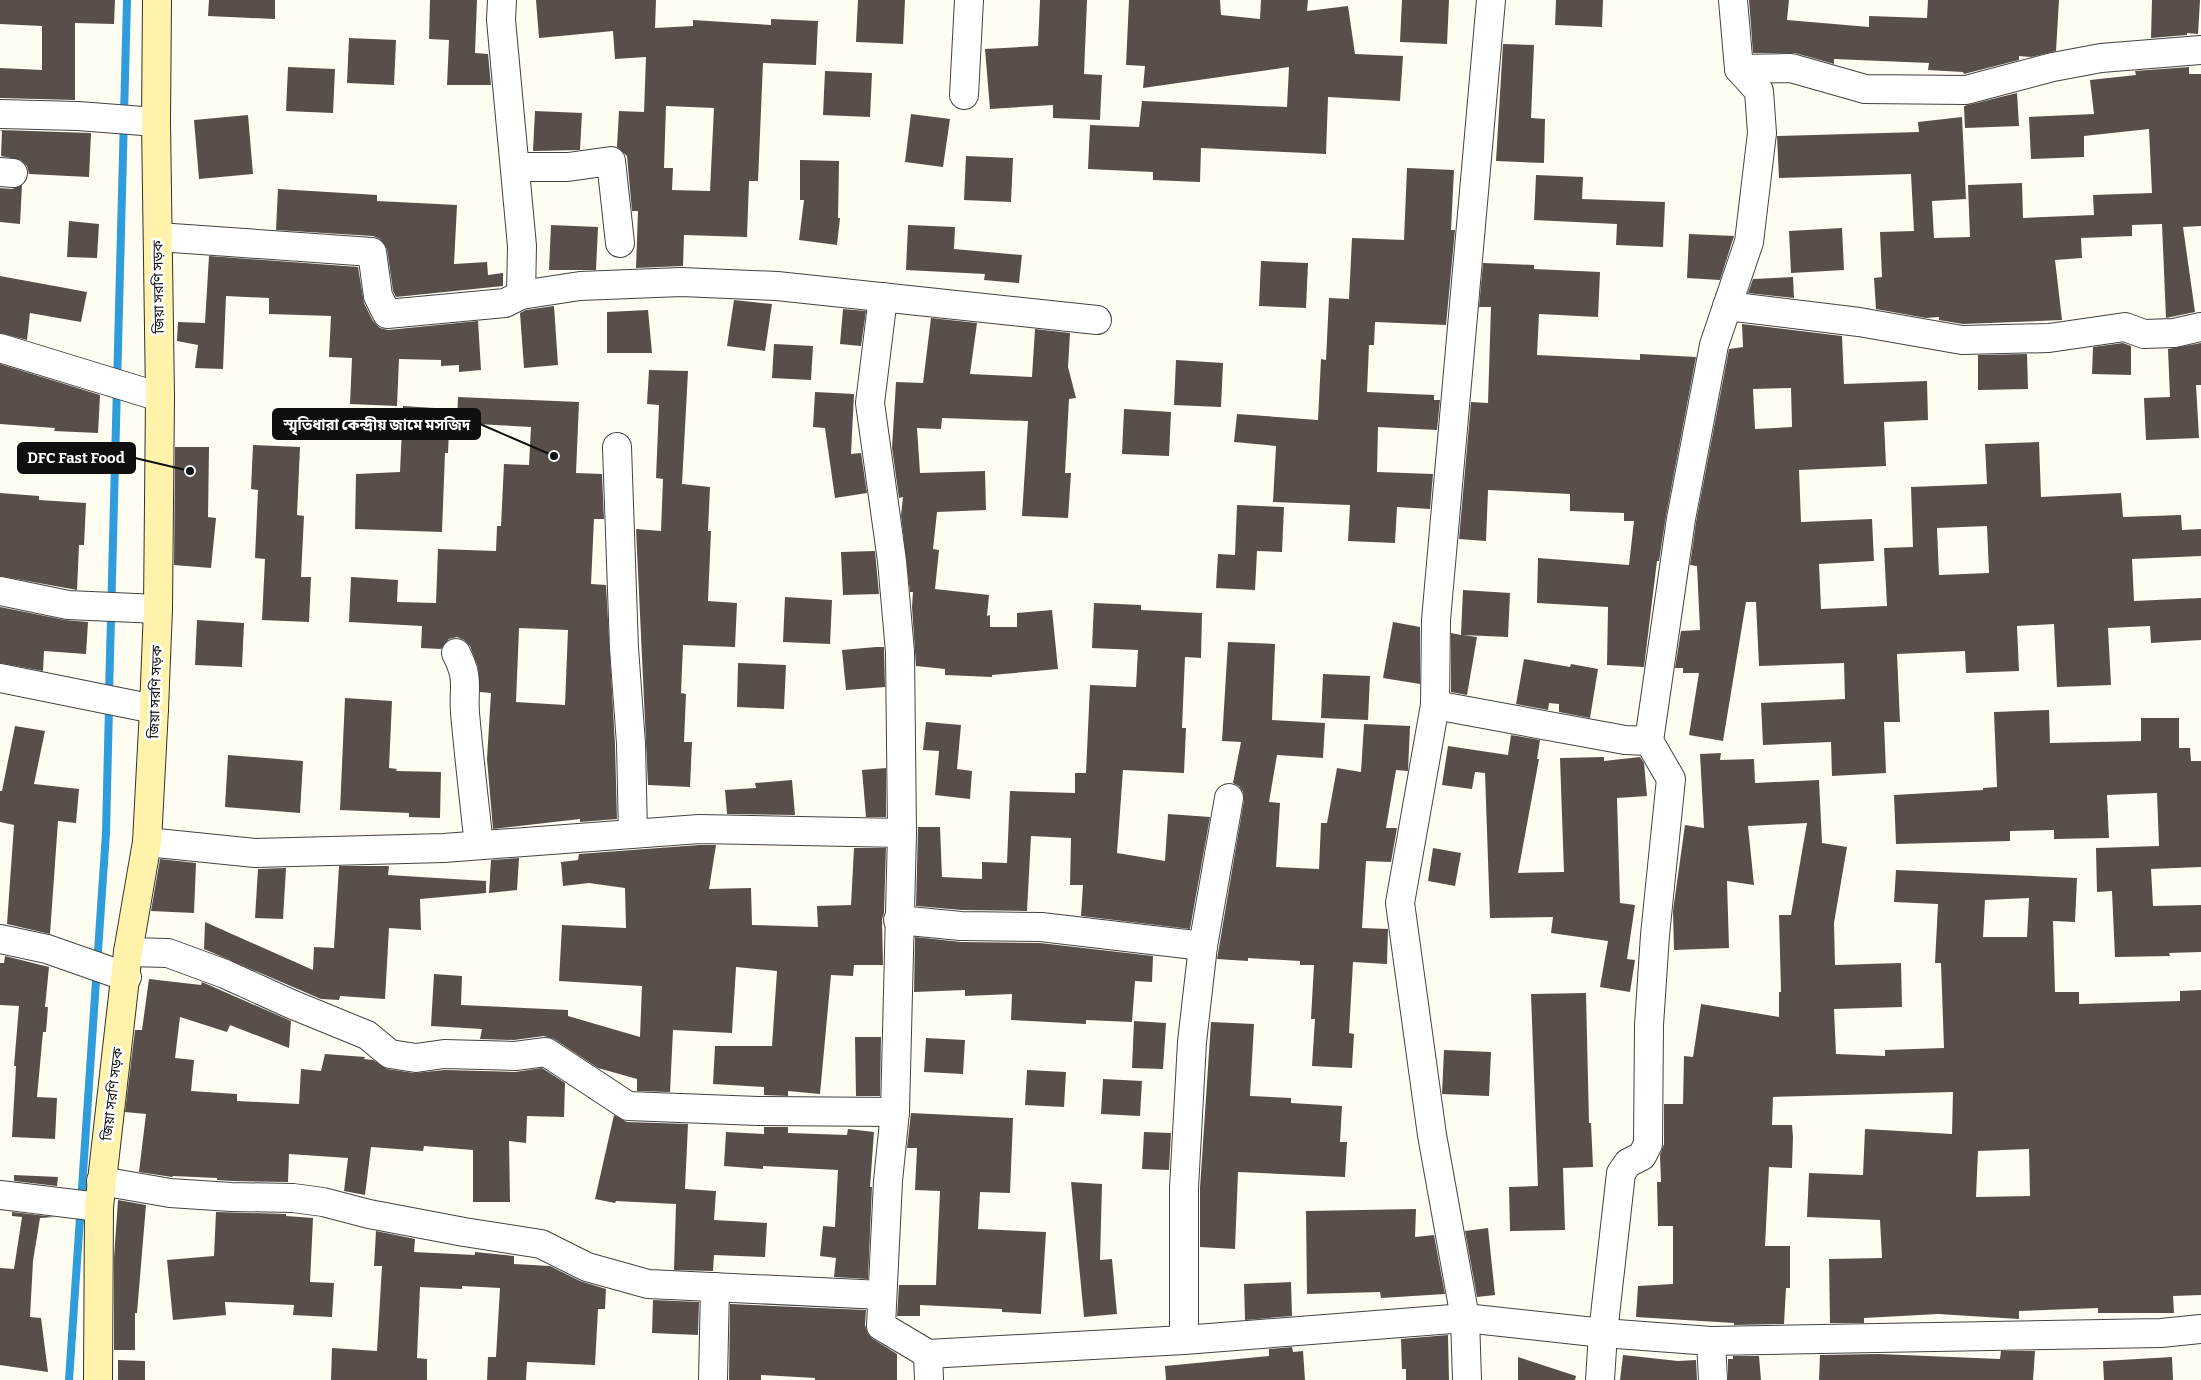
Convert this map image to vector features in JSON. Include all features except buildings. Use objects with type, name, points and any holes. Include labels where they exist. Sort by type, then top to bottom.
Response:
[{"type":"main road","name":"জিয়া সরণি সড়ক","points":[[98,1380],[98,1207],[127,965],[147,842],[154,709],[158,608],[160,397],[156,122],[157,0]]},
{"type":"street","points":[[502,0],[501,20],[522,246],[521,295]]},
{"type":"street","points":[[964,95],[969,0]]},
{"type":"street","points":[[1467,1380],[1466,1318],[1432,1135],[1400,903],[1435,705],[1436,620],[1491,0]]},
{"type":"street","points":[[1600,1380],[1621,1173],[1628,1163],[1642,1156],[1648,1144],[1649,1024],[1655,935],[1671,779],[1649,741],[1681,519],[1714,345],[1749,242],[1762,134],[1759,91],[1739,69],[1733,0]]},
{"type":"street","points":[[1739,69],[1791,68],[1866,89],[1966,90],[2053,67],[2101,58],[2201,50]]},
{"type":"street","points":[[0,114],[78,116],[156,122]]},
{"type":"street","points":[[515,167],[568,166],[611,161],[620,243]]},
{"type":"street","points":[[158,237],[372,252],[378,296],[387,314],[505,303],[521,295],[580,286],[681,282],[776,286],[1097,320]]},
{"type":"street","points":[[883,298],[870,403],[892,561],[900,652],[902,833],[898,920],[895,1112],[888,1181],[881,1326],[928,1367],[1184,1340],[1466,1318],[1604,1333],[1711,1341],[2141,1334],[2201,1329]]},
{"type":"street","points":[[1727,306],[1859,322],[1962,340],[2049,338],[2125,327],[2144,334],[2174,333],[2201,327]]},
{"type":"street","points":[[0,348],[160,397]]},
{"type":"street","points":[[617,447],[624,648],[632,744],[633,833]]},
{"type":"street","points":[[0,591],[68,605],[158,608]]},
{"type":"street","points":[[456,653],[464,669],[466,680],[465,710],[479,845]]},
{"type":"street","points":[[0,678],[154,709]]},
{"type":"street","points":[[1435,705],[1625,740],[1649,741]]},
{"type":"street","points":[[1184,1340],[1184,1188],[1192,1042],[1202,946],[1228,798]]},
{"type":"street","points":[[147,842],[255,853],[444,848],[633,833],[699,830],[902,833]]},
{"type":"street","points":[[898,920],[962,926],[1041,927],[1202,946]]},
{"type":"street","points":[[0,939],[127,965],[168,953],[225,974],[366,1035],[390,1054],[416,1058],[444,1054],[515,1056],[546,1052],[628,1106],[758,1111],[895,1112]]},
{"type":"street","points":[[101,1181],[170,1193],[231,1198],[293,1198],[323,1202],[464,1232],[541,1244],[587,1267],[648,1284],[882,1295]]},
{"type":"street","points":[[0,1195],[98,1207]]},
{"type":"street","points":[[713,1380],[715,1287]]},
{"type":"street","points":[[1711,1341],[1713,1380]]},
{"type":"waterway","points":[[109,694],[127,0]]},
{"type":"waterway","points":[[69,1380],[106,833],[109,706]]},
{"type":"place","name":"স্মৃতিধারা কেন্দ্রীয় জামে মসজিদ","points":[[554,456]]},
{"type":"place","name":"DFC Fast Food","points":[[190,471]]}]
